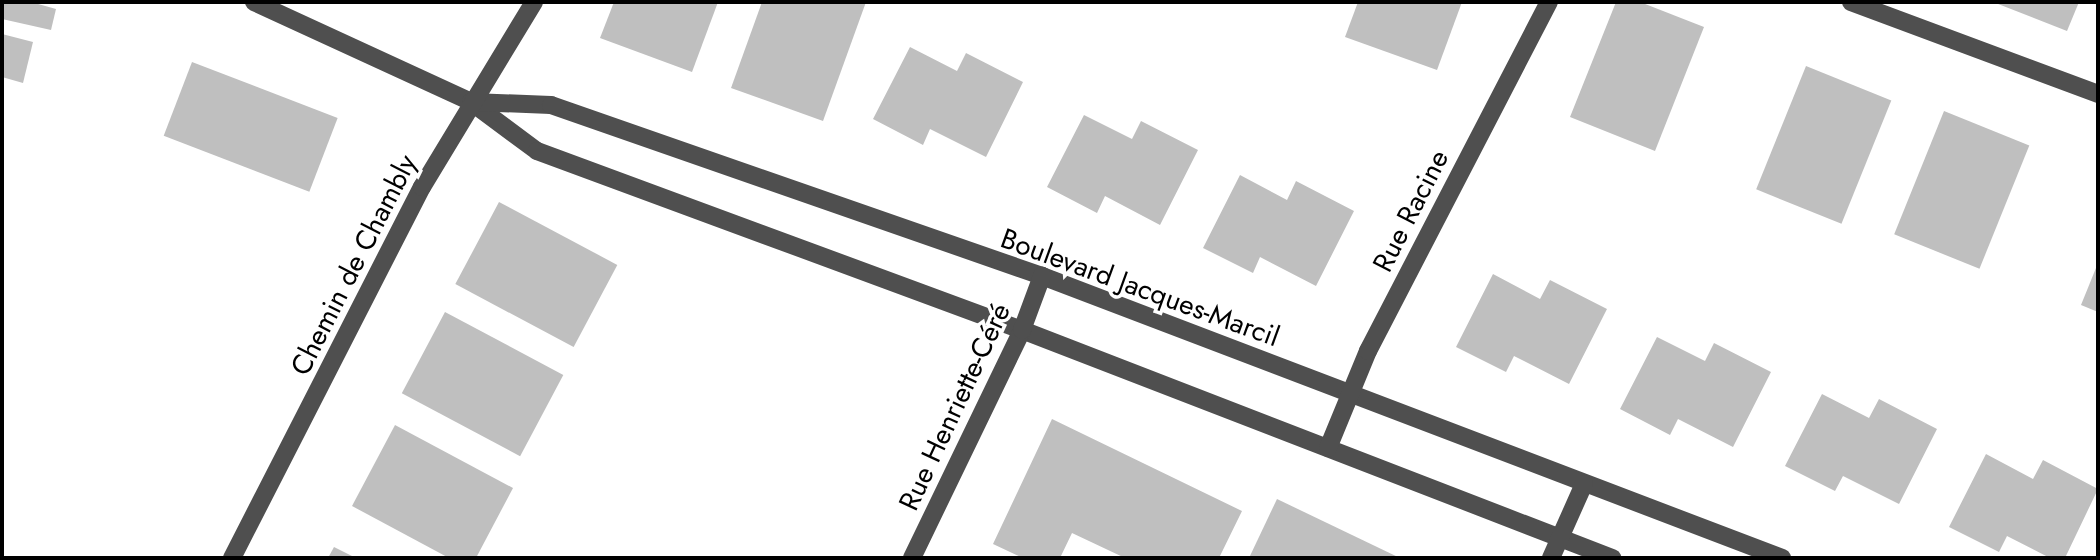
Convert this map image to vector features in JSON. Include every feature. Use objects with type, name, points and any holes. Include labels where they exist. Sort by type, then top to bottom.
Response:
[{"type":"street","name":"Boulevard Jacques-Marcil","points":[[254,2],[471,102],[537,151],[1022,330],[1612,558]]},
{"type":"street","name":"Chemin de Chambly","points":[[232,558],[471,102],[534,2]]},
{"type":"street","name":"Rue Racine","points":[[1328,448],[1349,395],[1549,2]]},
{"type":"street","points":[[1851,2],[2098,94]]},
{"type":"street","name":"Boulevard Jacques-Marcil","points":[[471,102],[551,105],[1042,276],[1782,558]]},
{"type":"street","name":"Rue Henriette-Céré","points":[[912,558],[1022,330],[1042,276]]},
{"type":"street","points":[[1551,558],[1557,538],[1584,484]]},
{"type":"building","points":[[2,2],[31,2],[56,9],[51,30],[2,19]]},
{"type":"building","points":[[614,2],[718,2],[692,72],[600,38]]},
{"type":"building","points":[[762,2],[866,2],[823,121],[731,88]]},
{"type":"building","points":[[1358,2],[1462,2],[1437,70],[1345,37]]},
{"type":"building","points":[[1616,2],[1640,2],[1704,27],[1655,151],[1570,117]]},
{"type":"building","points":[[1993,2],[2079,2],[2067,31]]},
{"type":"building","points":[[2,34],[33,42],[23,83],[2,77]]},
{"type":"building","points":[[910,47],[957,71],[966,53],[1023,82],[986,157],[930,129],[923,145],[873,119]]},
{"type":"building","points":[[192,62],[338,118],[309,192],[164,136]]},
{"type":"building","points":[[1806,66],[1891,100],[1841,224],[1756,189]]},
{"type":"building","points":[[1944,111],[2029,145],[1979,269],[1894,234]]},
{"type":"building","points":[[1084,115],[1132,139],[1141,121],[1198,150],[1160,225],[1105,196],[1097,213],[1047,187]]},
{"type":"building","points":[[1240,175],[1287,200],[1296,181],[1354,211],[1316,286],[1260,257],[1253,273],[1203,248]]},
{"type":"building","points":[[499,202],[617,265],[574,347],[455,284]]},
{"type":"building","points":[[2098,263],[2098,312],[2081,305]]},
{"type":"building","points":[[1493,274],[1540,299],[1550,280],[1607,309],[1569,384],[1514,356],[1506,372],[1456,347]]},
{"type":"building","points":[[445,312],[563,375],[520,456],[402,393]]},
{"type":"building","points":[[1657,337],[1705,361],[1714,343],[1771,372],[1733,447],[1678,419],[1670,435],[1620,409]]},
{"type":"building","points":[[1822,394],[1869,418],[1879,399],[1937,429],[1899,504],[1843,476],[1835,491],[1785,466]]},
{"type":"building","points":[[1052,419],[1242,511],[1219,558],[1125,558],[1072,533],[1060,558],[1023,558],[993,544]]},
{"type":"building","points":[[395,425],[513,488],[476,558],[449,558],[352,506]]},
{"type":"building","points":[[1986,454],[2033,479],[2043,460],[2098,489],[2065,558],[2050,558],[2007,536],[1999,552],[1949,527]]},
{"type":"building","points":[[1277,499],[1400,558],[1249,558]]},
{"type":"building","points":[[334,547],[356,558],[328,558]]}]
